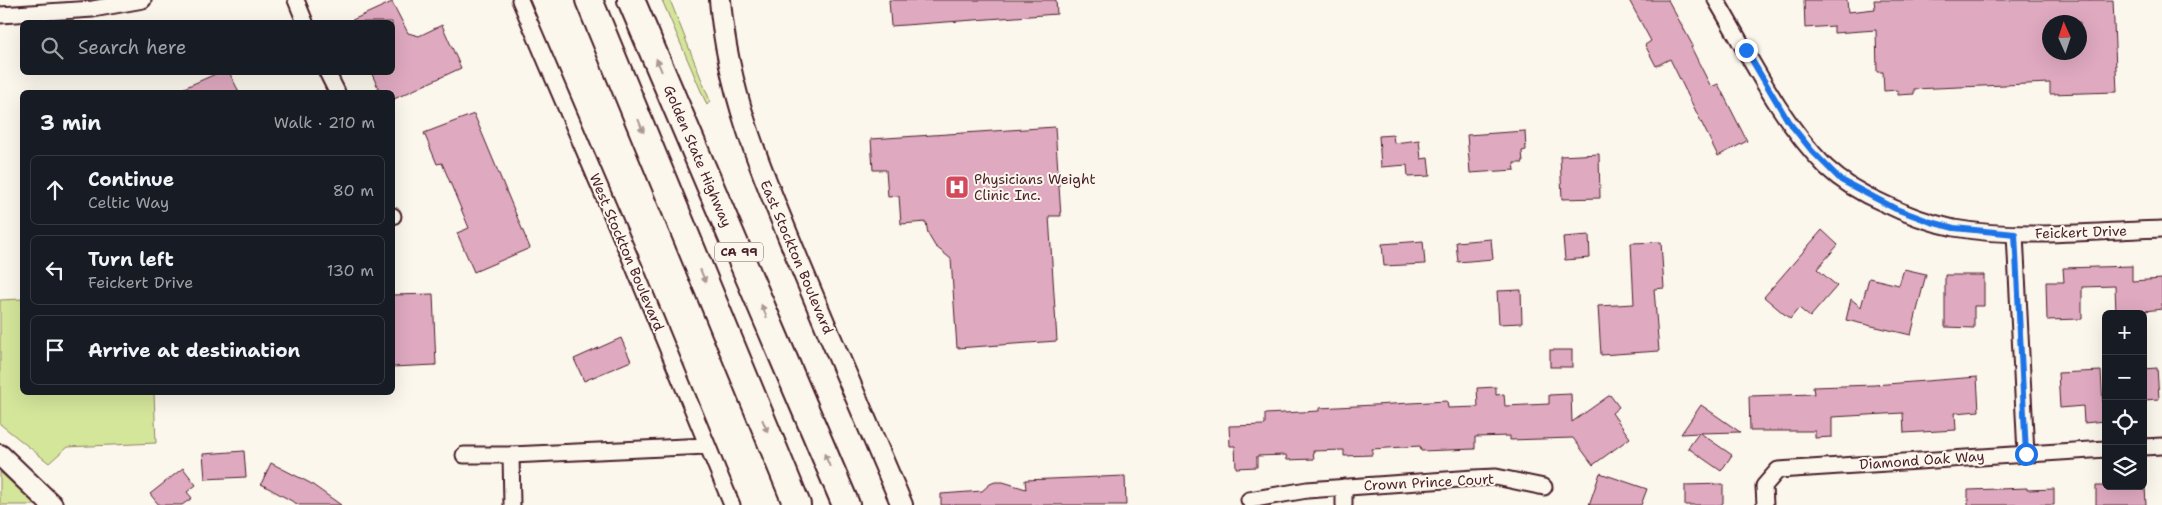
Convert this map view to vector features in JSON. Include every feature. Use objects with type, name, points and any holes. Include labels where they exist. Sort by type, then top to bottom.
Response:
[{"type":"highway","name":"CA 99","points":[[589,0],[797,505]]},
{"type":"highway","name":"Golden State Highway","points":[[631,0],[846,505]]},
{"type":"street","points":[[0,15],[85,10],[143,0]]},
{"type":"street","points":[[296,0],[304,20]]},
{"type":"street","name":"West Stockton Boulevard","points":[[520,0],[630,257],[732,505]]},
{"type":"street","name":"East Stockton Boulevard","points":[[720,0],[722,22],[735,91],[755,154],[902,505]]},
{"type":"street","name":"Feickert Drive","points":[[1716,0],[1788,121],[1812,151],[1841,180],[1896,209],[1954,228],[2015,234],[2162,229]]},
{"type":"street","points":[[329,75],[336,90]]},
{"type":"street","points":[[2015,234],[2026,454]]},
{"type":"street","points":[[464,455],[511,455],[707,446]]},
{"type":"street","points":[[2147,447],[2162,446]]},
{"type":"street","name":"Diamond Oak Way","points":[[1764,505],[1764,486],[1778,470],[2102,449]]},
{"type":"street","points":[[0,455],[52,505]]},
{"type":"street","points":[[511,455],[512,505]]},
{"type":"street","name":"Crown Prince Court","points":[[1250,500],[1307,490],[1496,477],[1544,487]]},
{"type":"street","points":[[1344,487],[1344,505]]},
{"type":"green space","points":[[662,0],[670,0],[710,101],[707,105]]},
{"type":"green space","points":[[20,299],[20,395],[154,395],[156,443],[67,447],[49,463],[0,424],[0,300]]},
{"type":"green space","points":[[0,472],[36,505],[0,505]]},
{"type":"building","points":[[889,0],[1056,0],[1057,14],[891,26]]},
{"type":"building","points":[[1629,0],[1668,0],[1693,46],[1691,47],[1711,87],[1718,84],[1747,141],[1718,156],[1670,59],[1656,66],[1645,45],[1651,41]]},
{"type":"building","points":[[1804,0],[1847,0],[1848,12],[1875,9],[1874,0],[2113,0],[2117,92],[2050,94],[2050,83],[1914,89],[1914,94],[1898,95],[1898,90],[1884,91],[1883,72],[1877,72],[1876,30],[1834,33],[1834,26],[1805,28]]},
{"type":"building","points":[[392,2],[408,33],[419,36],[442,25],[461,68],[395,99],[395,90],[379,90],[372,75],[395,75],[395,20],[352,20]]},
{"type":"building","points":[[213,75],[230,75],[238,90],[180,90]]},
{"type":"building","points":[[474,114],[530,248],[474,272],[457,233],[469,228],[442,163],[437,164],[424,133]]},
{"type":"building","points":[[1055,127],[1061,216],[1049,216],[1057,341],[957,348],[951,259],[935,246],[928,234],[926,222],[901,224],[899,196],[888,197],[886,170],[873,170],[871,139]]},
{"type":"building","points":[[1525,131],[1526,150],[1522,151],[1523,163],[1514,163],[1515,170],[1470,173],[1467,135]]},
{"type":"building","points":[[1393,135],[1394,143],[1419,140],[1421,159],[1428,158],[1430,176],[1408,177],[1407,165],[1381,167],[1379,136]]},
{"type":"building","points":[[1599,154],[1600,198],[1562,199],[1560,156]]},
{"type":"building","points":[[1822,230],[1838,245],[1817,269],[1837,286],[1810,317],[1799,308],[1790,319],[1764,297]]},
{"type":"building","points":[[1589,235],[1590,258],[1565,260],[1563,237]]},
{"type":"building","points":[[1491,239],[1493,259],[1458,262],[1456,242]]},
{"type":"building","points":[[1423,241],[1425,264],[1384,266],[1382,244]]},
{"type":"building","points":[[1661,242],[1664,288],[1654,289],[1659,351],[1601,355],[1598,306],[1634,304],[1631,243]]},
{"type":"building","points":[[2132,266],[2132,281],[2162,279],[2162,309],[2116,310],[2115,286],[2082,287],[2082,319],[2047,320],[2046,282],[2064,282],[2063,268]]},
{"type":"building","points":[[1904,269],[1926,274],[1911,335],[1846,320],[1851,299],[1861,307],[1869,278],[1899,285]]},
{"type":"building","points":[[1945,275],[1984,275],[1984,306],[1974,306],[1974,328],[1945,327]]},
{"type":"building","points":[[1521,290],[1522,323],[1499,324],[1497,291]]},
{"type":"building","points":[[433,294],[436,365],[395,367],[395,295]]},
{"type":"building","points":[[621,338],[631,361],[584,381],[574,359]]},
{"type":"building","points":[[1550,350],[1572,350],[1572,367],[1550,367]]},
{"type":"building","points":[[2157,368],[2159,399],[2147,400],[2147,369]]},
{"type":"building","points":[[2101,371],[2102,421],[2084,423],[2083,406],[2060,408],[2058,373]]},
{"type":"building","points":[[1977,377],[1979,411],[1955,413],[1956,430],[1904,433],[1903,413],[1832,417],[1832,437],[1815,438],[1815,431],[1750,431],[1749,396],[1814,394],[1813,387],[1874,385]]},
{"type":"building","points":[[1496,387],[1496,395],[1504,394],[1505,406],[1549,404],[1549,395],[1571,394],[1572,422],[1610,395],[1619,407],[1612,413],[1630,438],[1593,465],[1573,438],[1510,440],[1510,436],[1475,437],[1475,449],[1421,451],[1420,446],[1372,449],[1372,455],[1344,456],[1344,450],[1313,451],[1314,459],[1287,460],[1286,455],[1257,456],[1257,467],[1236,468],[1235,446],[1230,446],[1229,426],[1265,425],[1265,414],[1319,411],[1319,408],[1447,401],[1448,408],[1478,407],[1477,388]]},
{"type":"building","points":[[1701,405],[1740,432],[1700,433],[1732,455],[1721,471],[1688,448],[1699,433],[1681,434]]},
{"type":"building","points":[[244,451],[246,477],[205,479],[203,454]]},
{"type":"building","points":[[271,463],[310,483],[341,505],[299,505],[261,484]]},
{"type":"building","points":[[183,468],[196,485],[187,492],[192,498],[182,505],[159,505],[150,494]]},
{"type":"building","points":[[1600,473],[1647,489],[1641,505],[1589,505]]},
{"type":"building","points":[[1125,476],[1126,505],[941,505],[941,494],[982,491],[995,482],[1003,482],[1026,489],[1025,480]]},
{"type":"building","points":[[1723,484],[1723,503],[1720,505],[1685,505],[1685,485]]},
{"type":"building","points":[[2096,486],[2102,486],[2102,490],[2145,490],[2146,505],[2096,505]]},
{"type":"building","points":[[2027,488],[2027,490],[2054,489],[2054,505],[1968,505],[1968,490]]},
{"type":"place","name":"Physicians Weight Clinic Inc.","points":[[957,187]]},
{"type":"route","points":[[1746,50],[1788,121],[1812,151],[1841,180],[1896,209],[1931,222],[1954,228],[2015,234],[2026,454]]}]
